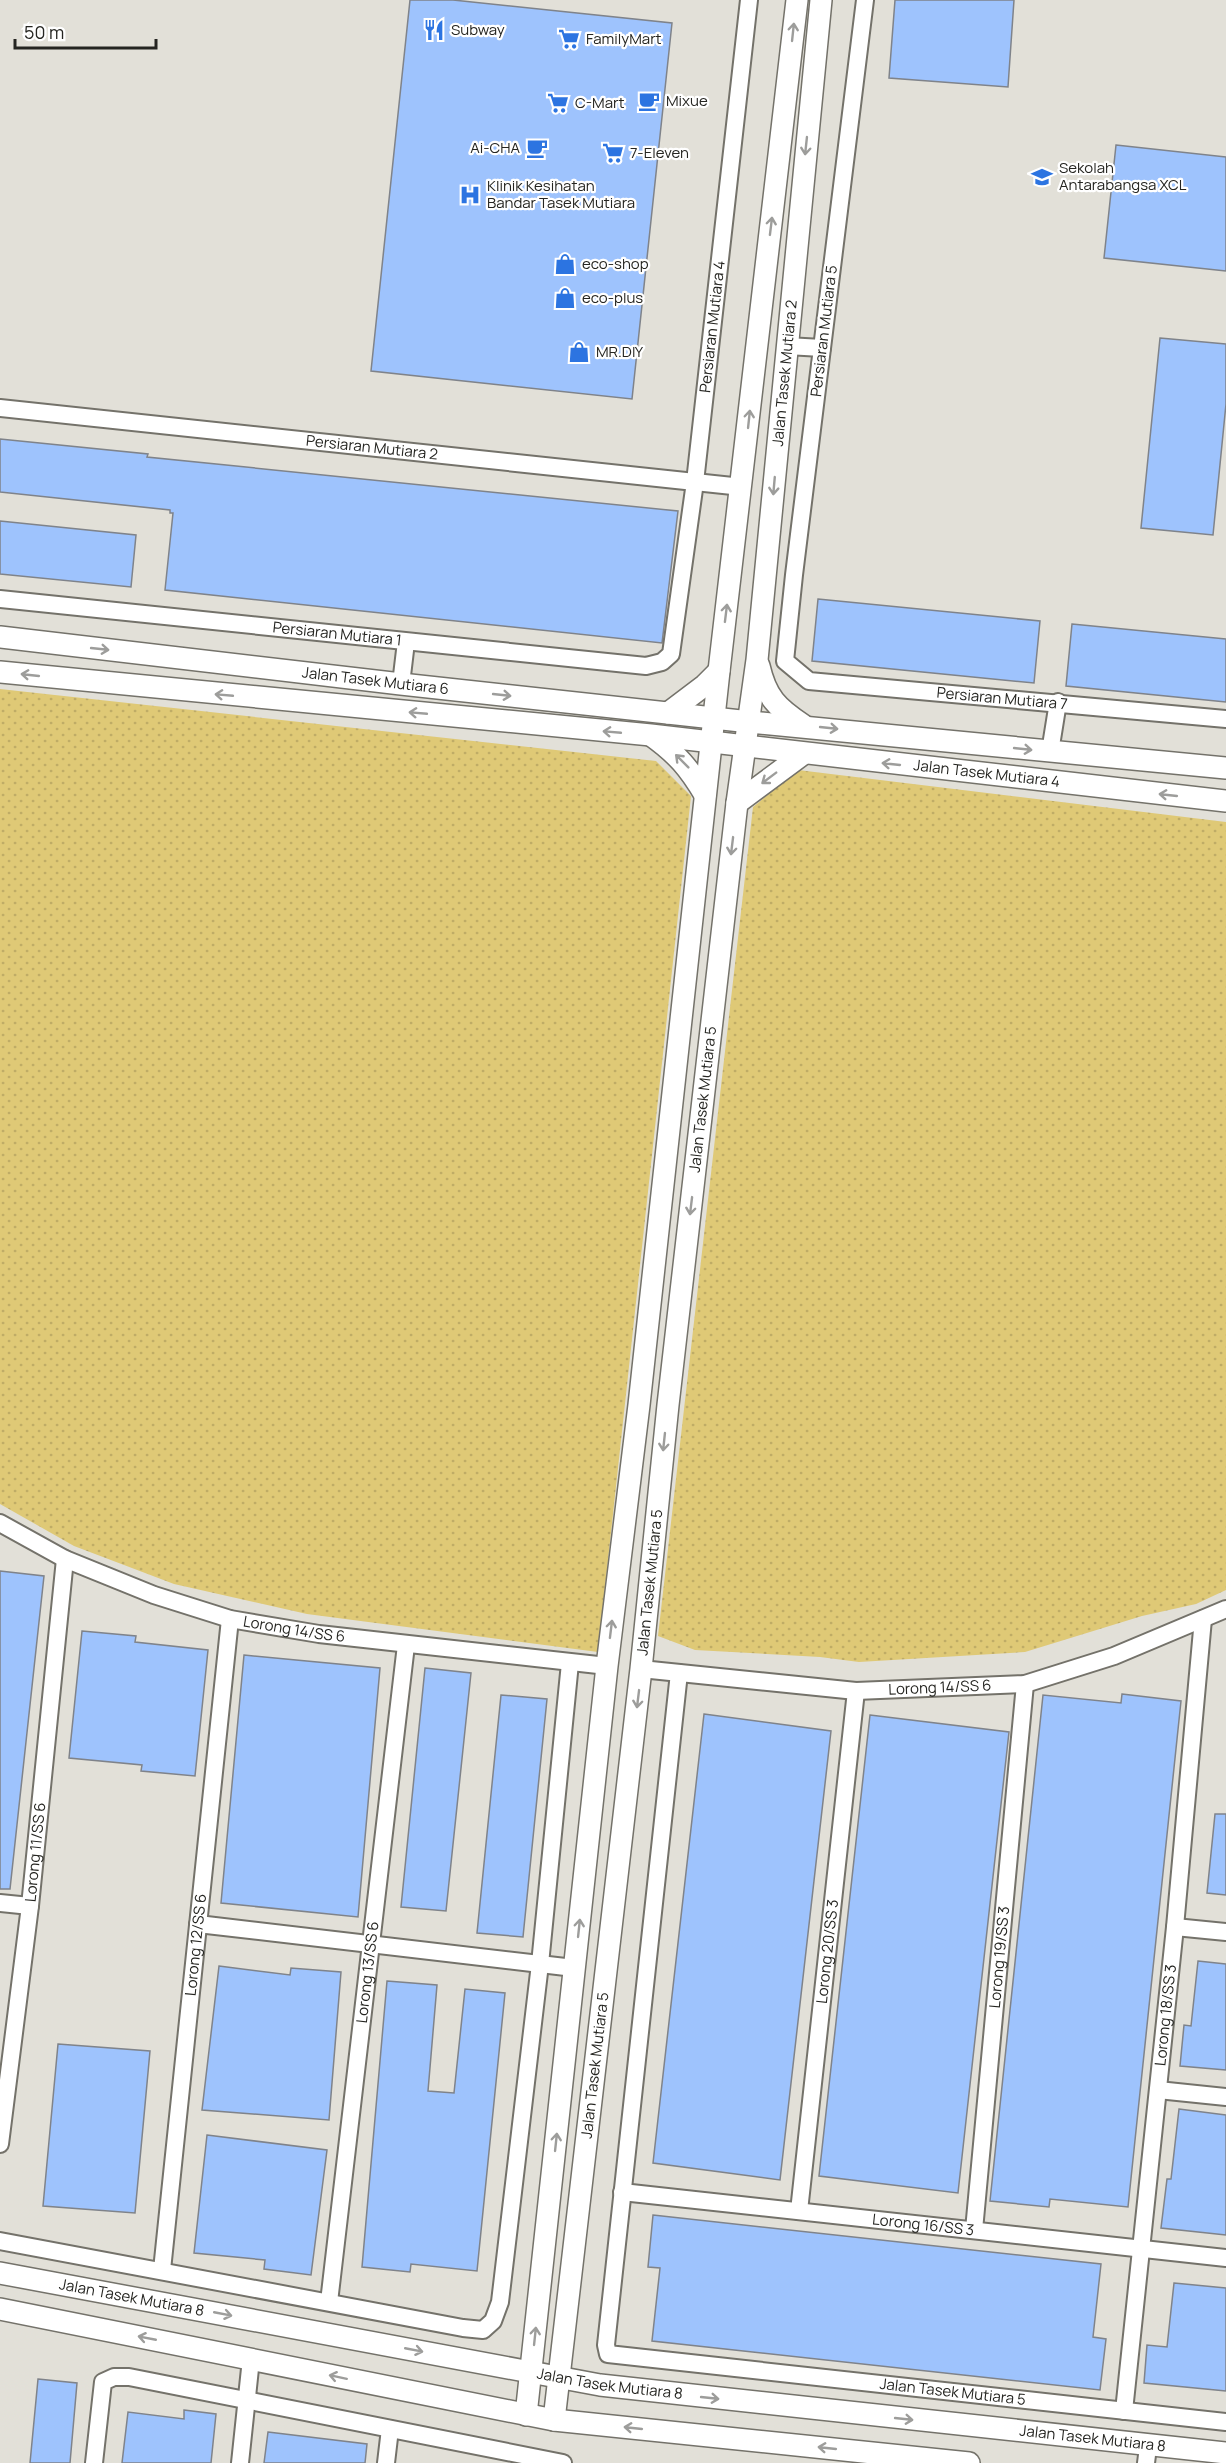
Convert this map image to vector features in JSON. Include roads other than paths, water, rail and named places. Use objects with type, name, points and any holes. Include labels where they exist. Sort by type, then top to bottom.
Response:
[{"type":"street","name":"Persiaran Mutiara 4","points":[[671,654],[694,482],[749,0]]},
{"type":"street","name":"Jalan Tasek Mutiara 2","points":[[712,743],[742,487],[759,313],[797,0]]},
{"type":"street","name":"Jalan Tasek Mutiara 2","points":[[746,746],[758,660],[821,0]]},
{"type":"street","name":"Persiaran Mutiara 5","points":[[785,661],[865,0]]},
{"type":"street","points":[[787,86],[812,87]]},
{"type":"street","points":[[787,346],[822,348]]},
{"type":"street","name":"Persiaran Mutiara 2","points":[[0,408],[742,487]]},
{"type":"street","name":"Persiaran Mutiara 1","points":[[0,599],[646,666],[662,663],[671,654]]},
{"type":"street","name":"Jalan Tasek Mutiara 6","points":[[0,637],[750,722]]},
{"type":"street","points":[[401,684],[406,642]]},
{"type":"street","points":[[126,686],[131,652]]},
{"type":"street","points":[[758,660],[764,686],[773,701],[784,713],[803,725]]},
{"type":"street","name":"Persiaran Mutiara 7","points":[[785,661],[809,681],[1226,719]]},
{"type":"street","points":[[668,713],[705,685],[719,671]]},
{"type":"street","name":"Jalan Tasek Mutiara 6","points":[[0,672],[746,746]]},
{"type":"street","points":[[1050,752],[1058,702]]},
{"type":"street","name":"Jalan Tasek Mutiara 4","points":[[750,722],[803,725],[1050,752],[1226,768]]},
{"type":"street","points":[[651,735],[670,749],[689,768],[705,795]]},
{"type":"street","name":"Jalan Tasek Mutiara 5","points":[[526,2415],[573,1968],[639,1405],[712,743]]},
{"type":"street","name":"Jalan Tasek Mutiara 4","points":[[746,746],[1226,801]]},
{"type":"street","name":"Jalan Tasek Mutiara 5","points":[[554,2420],[641,1669],[668,1405],[737,803],[746,746]]},
{"type":"street","points":[[737,803],[803,754]]},
{"type":"street","points":[[639,1405],[668,1405]]},
{"type":"street","name":"Lorong 14/SS 6","points":[[0,1523],[65,1559],[154,1595],[230,1619],[319,1634],[607,1666]]},
{"type":"street","name":"Lorong 11/SS 6","points":[[0,2144],[30,1906],[65,1559]]},
{"type":"street","name":"Lorong 14/SS 6","points":[[641,1669],[856,1691],[1025,1684],[1114,1656],[1226,1609]]},
{"type":"street","name":"Lorong 12/SS 6","points":[[162,2270],[230,1619]]},
{"type":"street","name":"Lorong 18/SS 3","points":[[1124,2411],[1175,1927],[1203,1619]]},
{"type":"street","name":"Lorong 13/SS 6","points":[[329,2302],[406,1644]]},
{"type":"street","points":[[329,2302],[463,2328],[483,2330],[494,2321],[500,2302],[545,1965],[570,1663]]},
{"type":"street","name":"Jalan Tasek Mutiara 5","points":[[679,1673],[606,2345],[608,2354],[1226,2422]]},
{"type":"street","name":"Lorong 19/SS 3","points":[[974,2230],[1025,1684]]},
{"type":"street","name":"Lorong 20/SS 3","points":[[799,2211],[856,1691]]},
{"type":"street","points":[[0,1903],[30,1906]]},
{"type":"street","points":[[198,1924],[573,1968]]},
{"type":"street","points":[[1175,1927],[1226,1932]]},
{"type":"street","points":[[1158,2090],[1226,2097]]},
{"type":"street","name":"Lorong 16/SS 3","points":[[622,2192],[1226,2258]]},
{"type":"street","name":"Jalan Tasek Mutiara 8","points":[[0,2241],[329,2302]]},
{"type":"street","name":"Jalan Tasek Mutiara 8","points":[[0,2273],[600,2385],[1147,2455],[1226,2453]]},
{"type":"street","points":[[0,2309],[554,2420],[969,2463]]},
{"type":"street","points":[[240,2463],[251,2359]]},
{"type":"street","points":[[94,2463],[103,2382],[114,2377],[129,2377],[247,2399],[531,2461],[562,2463]]},
{"type":"street","points":[[386,2463],[390,2429]]},
{"type":"place","name":"Subway","points":[[434,30]]},
{"type":"place","name":"FamilyMart","points":[[569,39]]},
{"type":"place","name":"Mixue","points":[[649,101]]},
{"type":"place","name":"C-Mart","points":[[558,103]]},
{"type":"place","name":"Ai-CHA","points":[[537,148]]},
{"type":"place","name":"7-Eleven","points":[[613,153]]},
{"type":"place","name":"Sekolah Antarabangsa XCL","points":[[1042,177]]},
{"type":"place","name":"Klinik Kesihatan Bandar Tasek Mutiara","points":[[470,195]]},
{"type":"place","name":"eco-shop","points":[[565,264]]},
{"type":"place","name":"eco-plus","points":[[565,298]]},
{"type":"place","name":"MR.DIY","points":[[579,352]]}]
